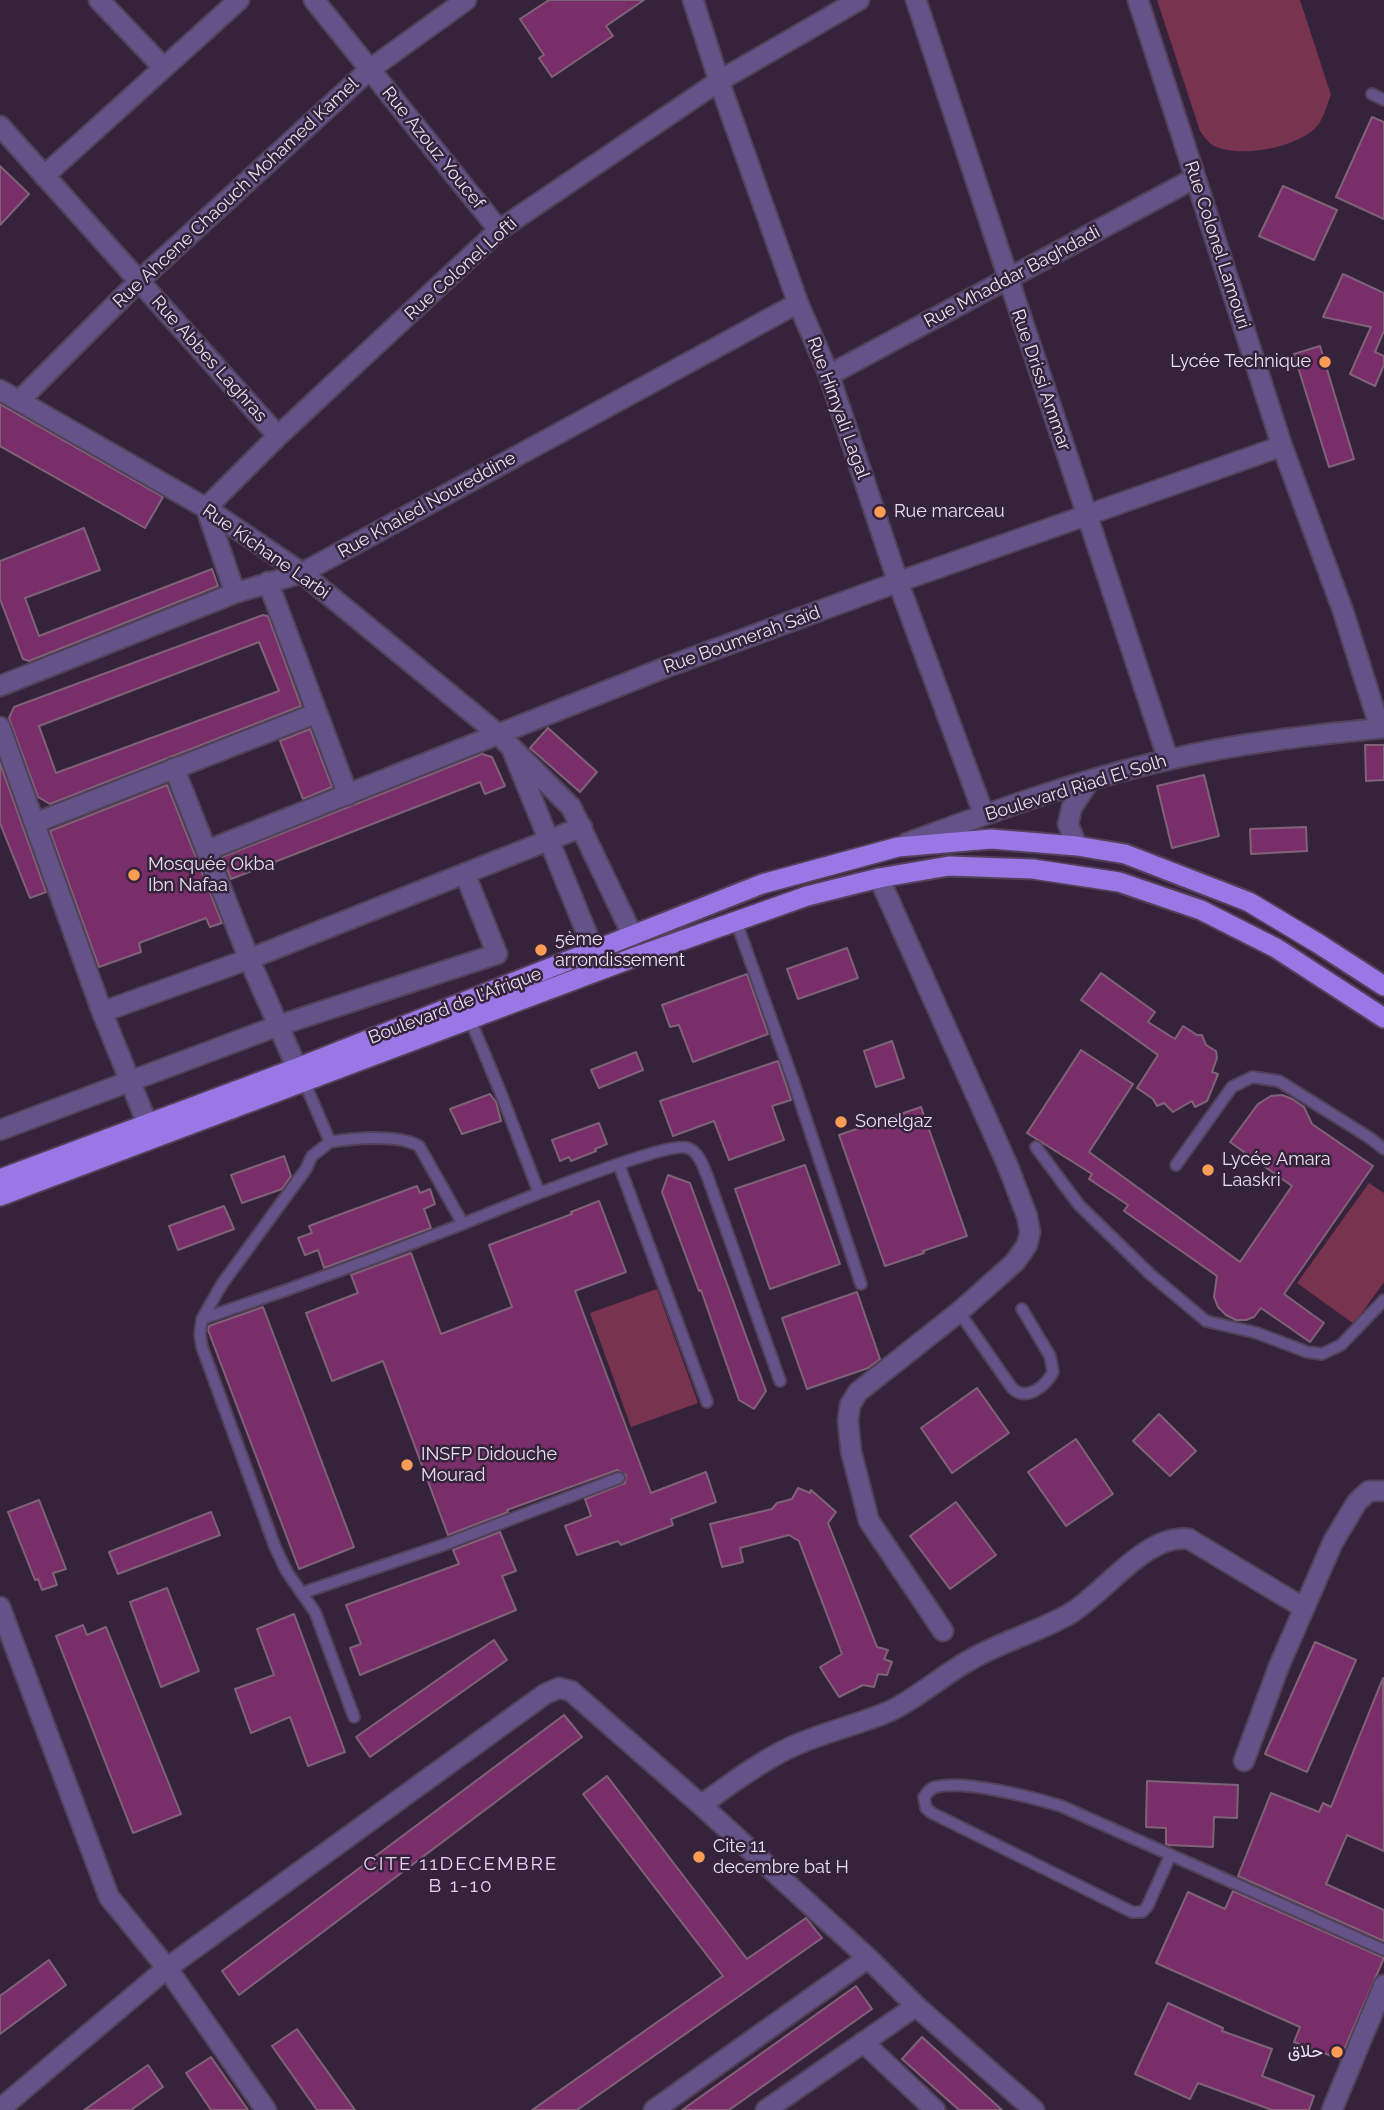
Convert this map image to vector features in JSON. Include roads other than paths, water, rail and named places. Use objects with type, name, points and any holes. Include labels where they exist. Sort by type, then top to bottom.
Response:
[{"type":"main road","name":"Boulevard de l'Afrique","points":[[0,1196],[762,884],[898,847],[991,839],[1077,846],[1125,854],[1249,902],[1384,986]]},
{"type":"main road","name":"Boulevard de l'Afrique","points":[[0,1179],[147,1123],[470,1019],[807,896],[879,878],[949,866],[1033,869],[1119,882],[1201,910],[1276,948],[1383,1019]]},
{"type":"street","points":[[99,0],[163,67]]},
{"type":"street","points":[[44,176],[239,0]]},
{"type":"street","name":"Rue Azouz Youcef","points":[[314,0],[499,230]]},
{"type":"street","name":"Rue Ahcene Chaouch Mohamed Kamel","points":[[19,401],[139,281],[369,70],[466,0]]},
{"type":"street","name":"Rue Himyali Lagal","points":[[693,0],[798,303],[829,375],[898,582],[984,815]]},
{"type":"street","name":"Rue Colonel Lofti","points":[[206,508],[278,436],[499,230],[719,81],[859,0]]},
{"type":"street","name":"Rue Drissi Ammar","points":[[916,0],[1168,760]]},
{"type":"street","name":"Rue Colonel Lamouri","points":[[1138,0],[1282,446],[1343,611],[1382,728]]},
{"type":"street","name":"Rue Abbes Laghras","points":[[0,126],[278,436]]},
{"type":"street","name":"Rue Mhaddar Baghdadi","points":[[829,375],[1195,178]]},
{"type":"street","name":"Rue Khaled Noureddine","points":[[0,686],[235,593],[302,573],[798,303]]},
{"type":"street","name":"Rue Kichane Larbi","points":[[0,390],[206,508],[302,573],[504,739],[571,807],[633,936]]},
{"type":"street","name":"Rue Boumerah Saïd","points":[[208,850],[348,795],[504,739],[664,668],[1282,446]]},
{"type":"street","points":[[206,508],[235,593]]},
{"type":"street","points":[[268,582],[348,795]]},
{"type":"street","points":[[35,823],[317,713]]},
{"type":"street","points":[[0,727],[102,1012],[147,1123]]},
{"type":"street","name":"Boulevard Riad El Solh","points":[[898,847],[1090,780],[1168,760],[1257,744],[1382,728]]},
{"type":"street","name":"Rue Kichane Larbi","points":[[504,739],[594,951]]},
{"type":"street","points":[[174,768],[249,959],[301,1075]]},
{"type":"street","points":[[1077,846],[1068,824],[1072,807],[1090,780]]},
{"type":"street","points":[[102,1012],[249,959],[582,827]]},
{"type":"street","points":[[0,1130],[280,1025],[498,954],[465,874]]},
{"type":"street","points":[[879,878],[1007,1164],[1030,1232],[1027,1245],[1015,1262],[959,1312],[858,1392],[850,1405],[848,1421],[851,1451],[869,1521],[943,1632]]},
{"type":"street","points":[[1244,1761],[1333,1542],[1357,1502],[1369,1491],[1384,1491]]},
{"type":"street","points":[[701,1805],[787,1749],[892,1710],[972,1658],[1047,1626],[1073,1611],[1150,1549],[1166,1540],[1177,1537],[1189,1539],[1304,1608]]},
{"type":"street","points":[[0,1608],[108,1897],[167,1968],[266,2110]]},
{"type":"street","points":[[0,2109],[167,1968],[545,1694],[559,1688],[571,1690],[701,1805],[868,1958],[916,2006],[1034,2110]]},
{"type":"street","points":[[654,2110],[868,1958]]},
{"type":"street","points":[[1332,2110],[1379,2010],[1384,1985]]},
{"type":"street","points":[[766,2110],[916,2006]]},
{"type":"street","points":[[863,2042],[935,2110]]},
{"type":"lane","points":[[1372,94],[1384,100]]},
{"type":"lane","points":[[736,921],[861,1284]]},
{"type":"lane","points":[[470,1019],[538,1193]]},
{"type":"lane","points":[[301,1075],[330,1142]]},
{"type":"lane","points":[[1176,1165],[1232,1087],[1252,1077],[1279,1081],[1384,1149]]},
{"type":"lane","points":[[354,1717],[315,1612],[287,1572],[275,1547],[202,1347],[202,1320],[222,1284],[306,1169],[312,1156],[330,1142],[382,1139],[412,1142],[419,1146],[463,1224]]},
{"type":"lane","points":[[1036,1147],[1079,1205],[1150,1274],[1206,1321],[1257,1333],[1307,1352],[1322,1354],[1341,1345],[1384,1300]]},
{"type":"lane","points":[[202,1320],[463,1224],[538,1193],[658,1151],[689,1148],[698,1156],[708,1178],[780,1381]]},
{"type":"lane","points":[[619,1165],[707,1402]]},
{"type":"lane","points":[[959,1312],[1012,1388],[1018,1394],[1024,1395],[1033,1392],[1050,1379],[1054,1372],[1050,1356],[1022,1309]]},
{"type":"lane","points":[[302,1593],[446,1544],[619,1478]]},
{"type":"lane","points":[[1170,1856],[1147,1907],[1142,1912],[1132,1912],[932,1813],[926,1808],[924,1797],[934,1787],[951,1786],[1036,1799],[1061,1806],[1384,1950]]},
{"type":"place","name":"Lycée Technique","points":[[1325,362]]},
{"type":"place","name":"Rue marceau","points":[[880,512]]},
{"type":"place","name":"Mosquée Okba Ibn Nafaa","points":[[134,875]]},
{"type":"place","name":"5ème arrondissement","points":[[541,950]]},
{"type":"place","name":"Sonelgaz","points":[[841,1122]]},
{"type":"place","name":"Lycée Amara Laaskri","points":[[1208,1170]]},
{"type":"place","name":"INSFP Didouche Mourad","points":[[407,1465]]},
{"type":"place","name":"Cite 11 decembre bat H","points":[[699,1857]]},
{"type":"place","name":"حلاق","points":[[1337,2052]]},
{"type":"district","name":"CITE 11DECEMBRE B 1-10","points":[[461,1875]]}]
